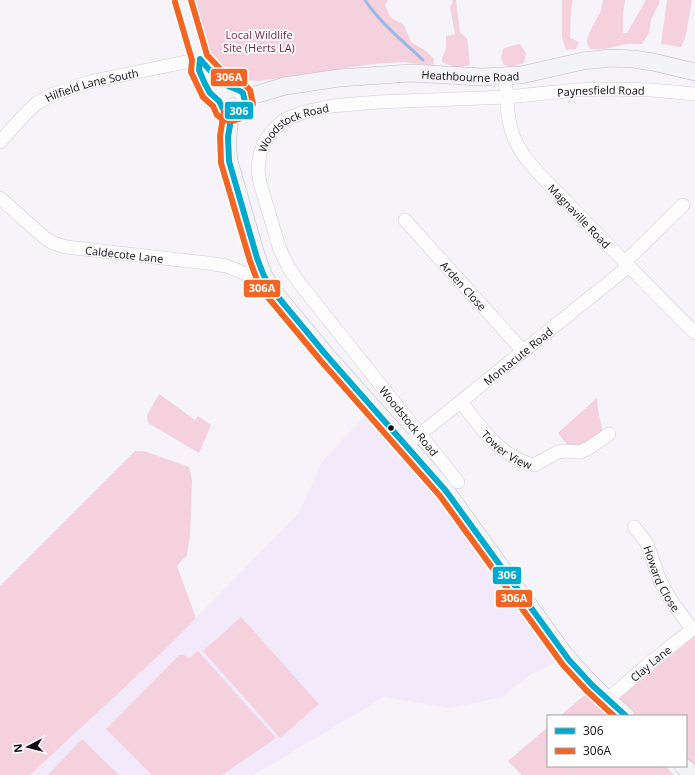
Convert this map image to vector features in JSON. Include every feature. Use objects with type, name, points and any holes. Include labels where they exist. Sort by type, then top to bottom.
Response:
[{"type":"main road","points":[[184,0],[200,59],[199,70],[205,84],[210,93],[219,101],[223,109],[228,113],[239,111],[245,102],[243,93],[222,82],[200,59]]},
{"type":"main road","name":"Heathbourne Road","points":[[244,98],[285,86],[339,78],[411,73],[482,77],[521,75],[582,61],[611,58],[646,61],[695,72]]},
{"type":"main road","points":[[219,101],[222,93],[231,88]]},
{"type":"main road","points":[[232,113],[227,131],[229,161],[257,258],[264,276],[273,291],[301,326],[450,497],[578,672],[625,715]]},
{"type":"main road","points":[[684,767],[693,775]]},
{"type":"street","name":"Hilfield Lane South","points":[[0,142],[26,113],[37,103],[51,95],[89,82],[200,59]]},
{"type":"street","name":"Magnaville Road","points":[[505,75],[509,121],[519,148],[533,166],[626,265],[695,333]]},
{"type":"street","name":"Paynesfield Road","points":[[507,97],[576,90],[608,89],[652,90],[695,94]]},
{"type":"street","name":"Woodstock Road","points":[[458,482],[300,284],[289,268],[280,250],[260,183],[258,168],[260,154],[264,143],[273,130],[284,120],[304,112],[332,106],[378,102],[507,97]]},
{"type":"street","name":"Caldecote Lane","points":[[0,198],[46,238],[53,243],[66,248],[207,263],[239,270],[257,278],[264,276]]},
{"type":"street","name":"Montacute Road","points":[[406,445],[461,402],[626,265],[683,205]]},
{"type":"street","name":"Arden Close","points":[[405,220],[523,351]]},
{"type":"street","name":"Tower View","points":[[461,402],[495,445],[527,464],[534,465],[558,452],[580,452],[589,448],[609,434]]},
{"type":"street","name":"Howard Close","points":[[634,527],[648,543],[660,581],[669,597],[694,628]]},
{"type":"street","name":"Clay Lane","points":[[607,700],[652,661],[694,628]]},
{"type":"shaded area","points":[[367,413],[411,462],[558,662],[531,674],[502,697],[450,708],[384,697],[254,775],[30,775],[154,660],[299,513],[322,462]]},
{"type":"green space","name":"Local Wildlife Site (Herts LA)","points":[[190,0],[388,0],[385,5],[390,17],[404,25],[411,42],[426,51],[434,59],[433,66],[404,62],[373,64],[259,81],[237,80],[217,71],[204,54]]},
{"type":"green space","points":[[452,0],[456,0],[460,33],[467,38],[470,65],[457,68],[442,62],[446,49],[446,36],[455,34],[450,7],[453,2]]},
{"type":"green space","points":[[562,0],[573,0],[571,9],[570,38],[579,42],[576,49],[566,50],[562,37]]},
{"type":"green space","points":[[603,0],[625,0],[623,13],[623,33],[627,33],[646,0],[659,0],[660,2],[651,19],[649,33],[642,44],[626,44],[605,49],[590,49],[587,39],[600,13]]},
{"type":"green space","points":[[667,0],[692,0],[685,39],[681,47],[661,44]]},
{"type":"green space","points":[[520,44],[526,54],[524,63],[511,67],[504,65],[501,58],[503,49]]},
{"type":"green space","points":[[159,394],[195,420],[198,416],[211,425],[199,453],[148,423],[147,415]]},
{"type":"green space","points":[[597,398],[602,429],[600,434],[587,446],[569,447],[558,433]]},
{"type":"green space","points":[[135,451],[144,451],[189,467],[192,480],[190,536],[187,555],[177,566],[196,618],[154,660],[30,775],[0,775],[0,586]]},
{"type":"green space","points":[[241,617],[319,704],[280,738],[203,651]]},
{"type":"green space","points":[[695,636],[695,766],[687,759],[687,715],[637,715],[618,699]]},
{"type":"green space","points":[[198,651],[276,738],[222,775],[152,775],[106,729],[179,655],[184,655],[189,658]]},
{"type":"green space","points":[[587,693],[609,715],[561,715]]},
{"type":"green space","points":[[547,728],[547,767],[666,767],[674,775],[522,775],[508,761]]},
{"type":"green space","points":[[82,739],[119,775],[48,775]]},
{"type":"waterway","points":[[365,0],[385,24],[423,60]]},
{"type":"transit line","name":"306A","points":[[175,2],[192,60],[191,72],[203,97],[213,106],[217,115],[224,120],[233,121],[242,118],[248,113],[253,104],[250,90],[243,83],[234,81],[227,76],[207,55],[191,0]]},
{"type":"transit line","name":"306","points":[[200,59],[223,83],[243,93],[245,102],[239,111],[228,113],[223,109],[219,101],[210,93],[199,70],[200,59]]},
{"type":"transit line","name":"306A","points":[[224,111],[220,136],[221,163],[250,261],[257,280],[266,295],[321,361],[440,496],[563,665],[587,691],[613,715]]},
{"type":"transit line","name":"306","points":[[232,113],[228,137],[229,161],[257,258],[264,276],[273,291],[327,356],[446,491],[569,660],[592,685],[625,715]]}]
